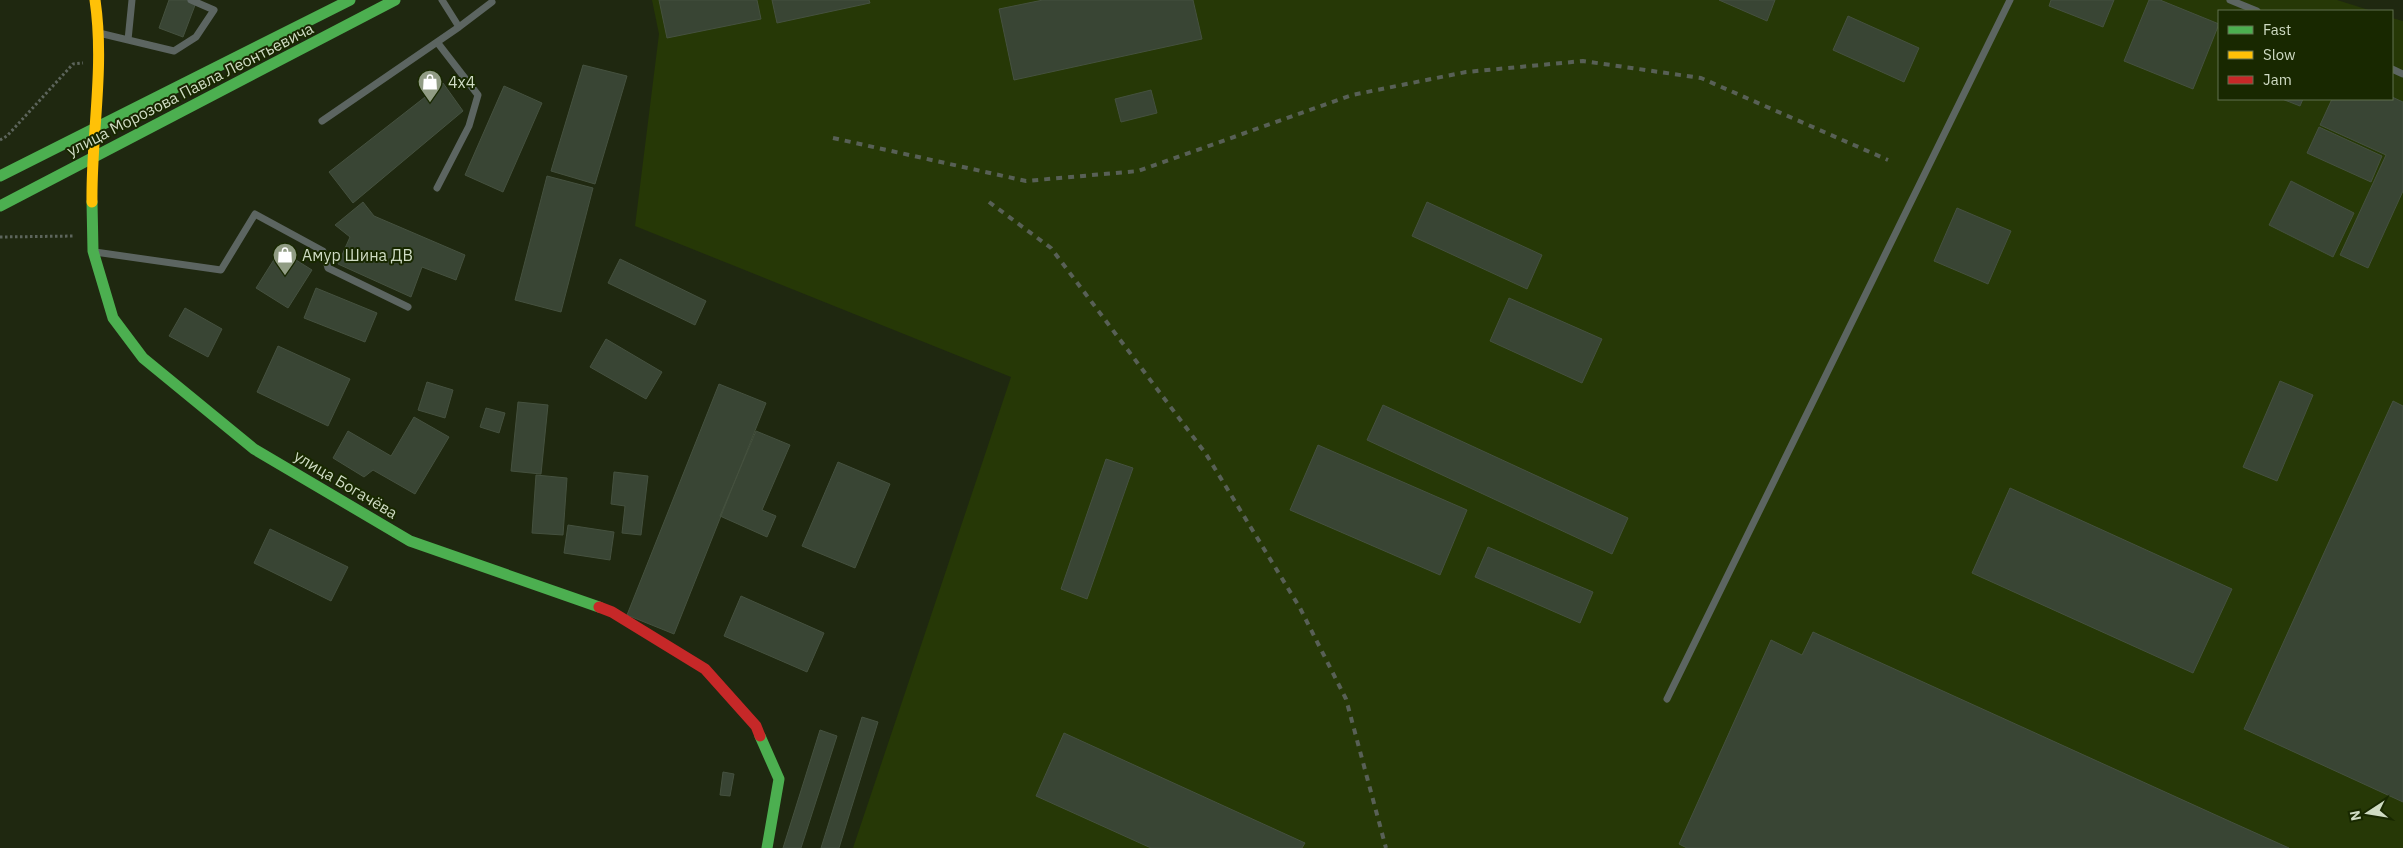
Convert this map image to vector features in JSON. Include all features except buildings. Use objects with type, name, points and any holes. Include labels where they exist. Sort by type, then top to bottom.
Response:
[{"type":"street","name":"улица Богачёва","points":[[95,0],[99,33],[99,62],[91,236],[93,252],[113,318],[143,358],[254,449],[410,542],[612,612],[705,669],[756,726],[779,779],[767,848]]},
{"type":"street","name":"улица Морозова Павла Леонтьевича","points":[[0,206],[395,0]]},
{"type":"street","name":"улица Морозова Павла Леонтьевича","points":[[0,176],[343,2]]},
{"type":"lane","points":[[128,40],[132,0]]},
{"type":"lane","points":[[99,33],[174,51],[196,37],[214,10],[191,0]]},
{"type":"lane","points":[[442,0],[459,27]]},
{"type":"lane","points":[[1667,699],[2010,0]]},
{"type":"lane","points":[[2230,0],[2255,10]]},
{"type":"lane","points":[[322,121],[459,27],[492,2]]},
{"type":"lane","points":[[436,42],[478,96],[469,126],[437,188]]},
{"type":"lane","points":[[93,252],[221,270],[255,214],[323,251],[328,268],[408,307]]},
{"type":"path","points":[[0,140],[7,136],[73,64],[99,62]]},
{"type":"path","points":[[0,237],[91,236]]},
{"type":"shaded area","points":[[652,0],[2337,0],[2369,10],[2218,10],[2218,100],[2393,100],[2393,18],[2403,21],[2403,848],[853,848],[1011,377],[635,226],[659,34]]},
{"type":"railway","points":[[833,138],[1026,181],[1138,171],[1352,95],[1466,72],[1583,61],[1701,78],[1888,160]]},
{"type":"railway","points":[[989,202],[1051,248],[1206,454],[1300,608],[1346,699],[1386,848]]},
{"type":"traffic: fast","points":[[0,176],[350,0]]},
{"type":"traffic: fast","points":[[0,206],[395,0]]},
{"type":"traffic: fast","points":[[92,202],[93,251],[113,318],[143,358],[254,449],[410,541],[599,607]]},
{"type":"traffic: fast","points":[[760,736],[779,779],[767,848]]},
{"type":"traffic: slow","points":[[92,202],[99,51],[95,0]]},
{"type":"traffic: jam","points":[[599,607],[612,612],[705,669],[756,726],[760,736]]},
{"type":"place","name":"4х4","points":[[430,103]]},
{"type":"place","name":"Амур Шина ДВ","points":[[285,276]]}]
